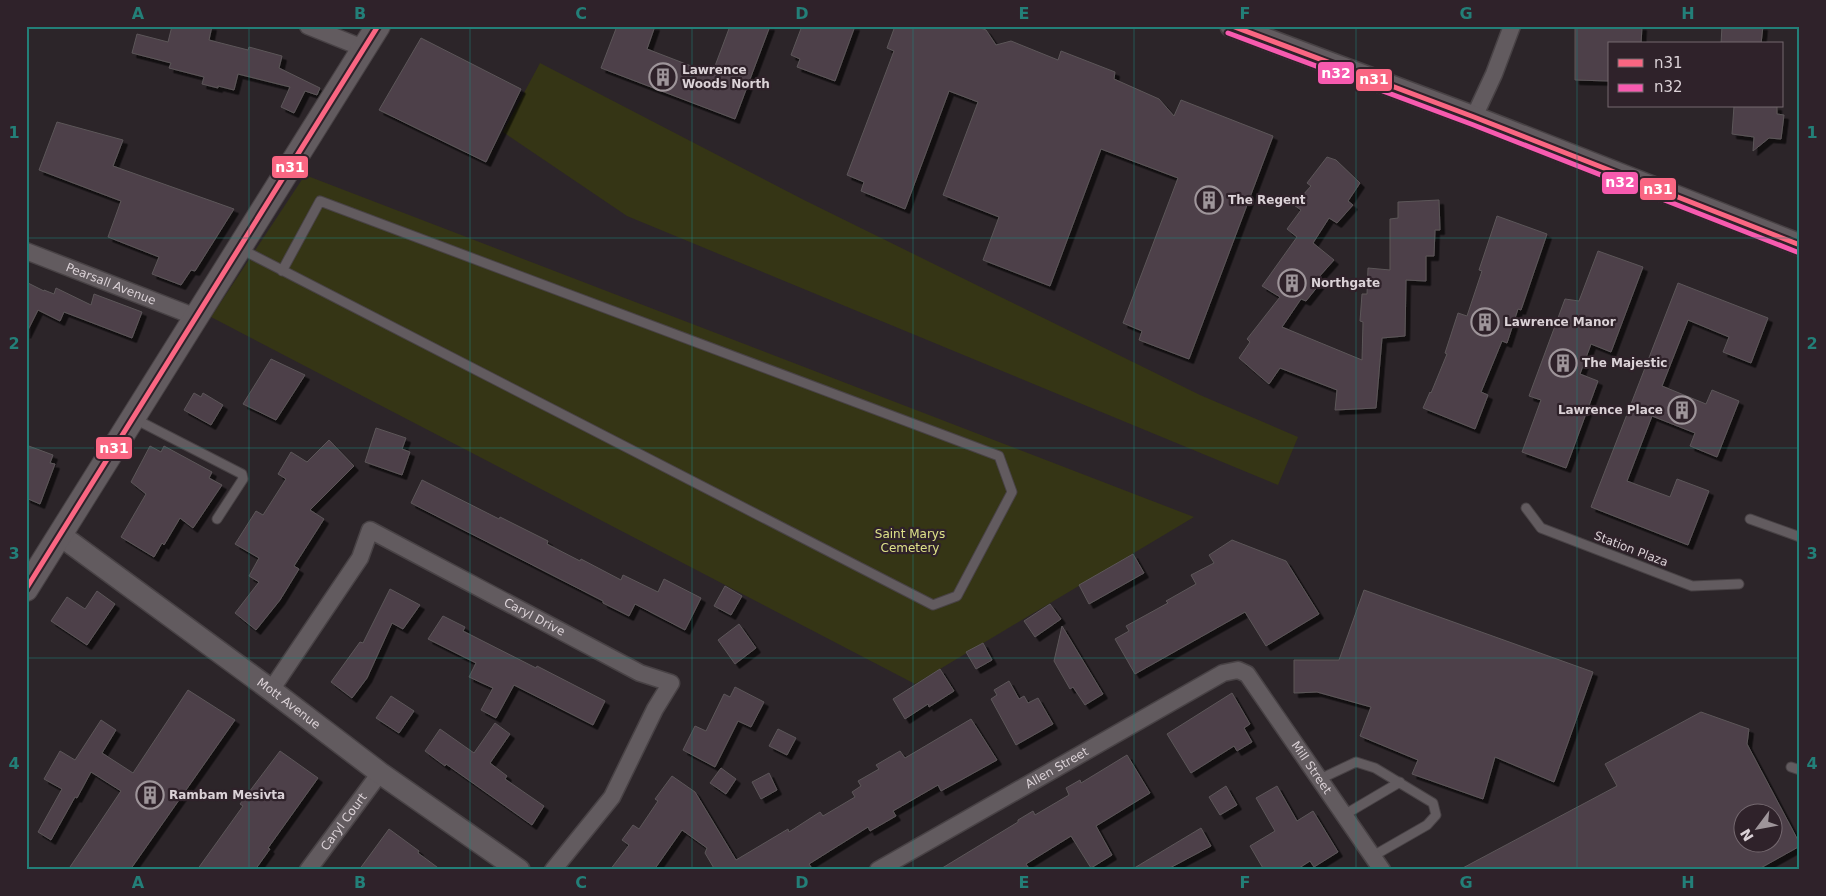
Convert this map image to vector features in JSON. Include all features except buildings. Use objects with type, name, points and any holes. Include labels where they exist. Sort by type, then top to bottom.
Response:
[{"type":"main road","points":[[26,589],[378,26]]},
{"type":"street","points":[[308,26],[363,48]]},
{"type":"street","points":[[1231,26],[1474,117],[1800,245]]},
{"type":"street","points":[[1474,117],[1494,74],[1512,26]]},
{"type":"street","name":"Pearsall Avenue","points":[[26,251],[196,317]]},
{"type":"street","name":"Caryl Drive","points":[[271,690],[360,558],[370,530],[640,673],[671,683],[655,709],[612,797],[553,870]]},
{"type":"street","name":"Mott Avenue","points":[[60,536],[271,690],[380,773],[519,870]]},
{"type":"street","name":"Mill Street","points":[[1238,670],[1247,674],[1382,870]]},
{"type":"street","name":"Allen Street","points":[[878,870],[1223,673],[1238,670]]},
{"type":"street","name":"Caryl Court","points":[[308,870],[380,773]]},
{"type":"lane","points":[[238,248],[282,271],[933,605],[957,596],[1012,492],[999,456],[320,201],[282,271]]},
{"type":"lane","points":[[133,418],[242,474],[243,478],[217,518]]},
{"type":"lane","name":"Station Plaza","points":[[1526,508],[1541,528],[1692,586],[1739,584]]},
{"type":"lane","points":[[1750,519],[1800,538]]},
{"type":"lane","points":[[1320,779],[1356,762],[1375,768],[1433,803],[1436,815],[1427,825],[1373,856]]},
{"type":"lane","points":[[1344,815],[1400,782]]},
{"type":"green space","points":[[540,63],[804,200],[1200,395],[1298,437],[1278,485],[627,216],[503,132]]},
{"type":"green space","name":"Saint Marys Cemetery","points":[[305,175],[1194,517],[915,684],[211,317]]},
{"type":"transit line","name":"n31","points":[[26,589],[378,26]]},
{"type":"transit line","name":"n31","points":[[1232,26],[1474,117],[1800,245]]},
{"type":"transit line","name":"n32","points":[[1228,33],[1471,124],[1797,252]]},
{"type":"place","name":"Lawrence Woods North","points":[[663,77]]},
{"type":"place","name":"The Regent","points":[[1209,200]]},
{"type":"place","name":"Northgate","points":[[1292,283]]},
{"type":"place","name":"Lawrence Manor","points":[[1485,322]]},
{"type":"place","name":"The Majestic","points":[[1563,363]]},
{"type":"place","name":"Lawrence Place","points":[[1682,410]]},
{"type":"place","name":"Rambam Mesivta","points":[[150,795]]}]
